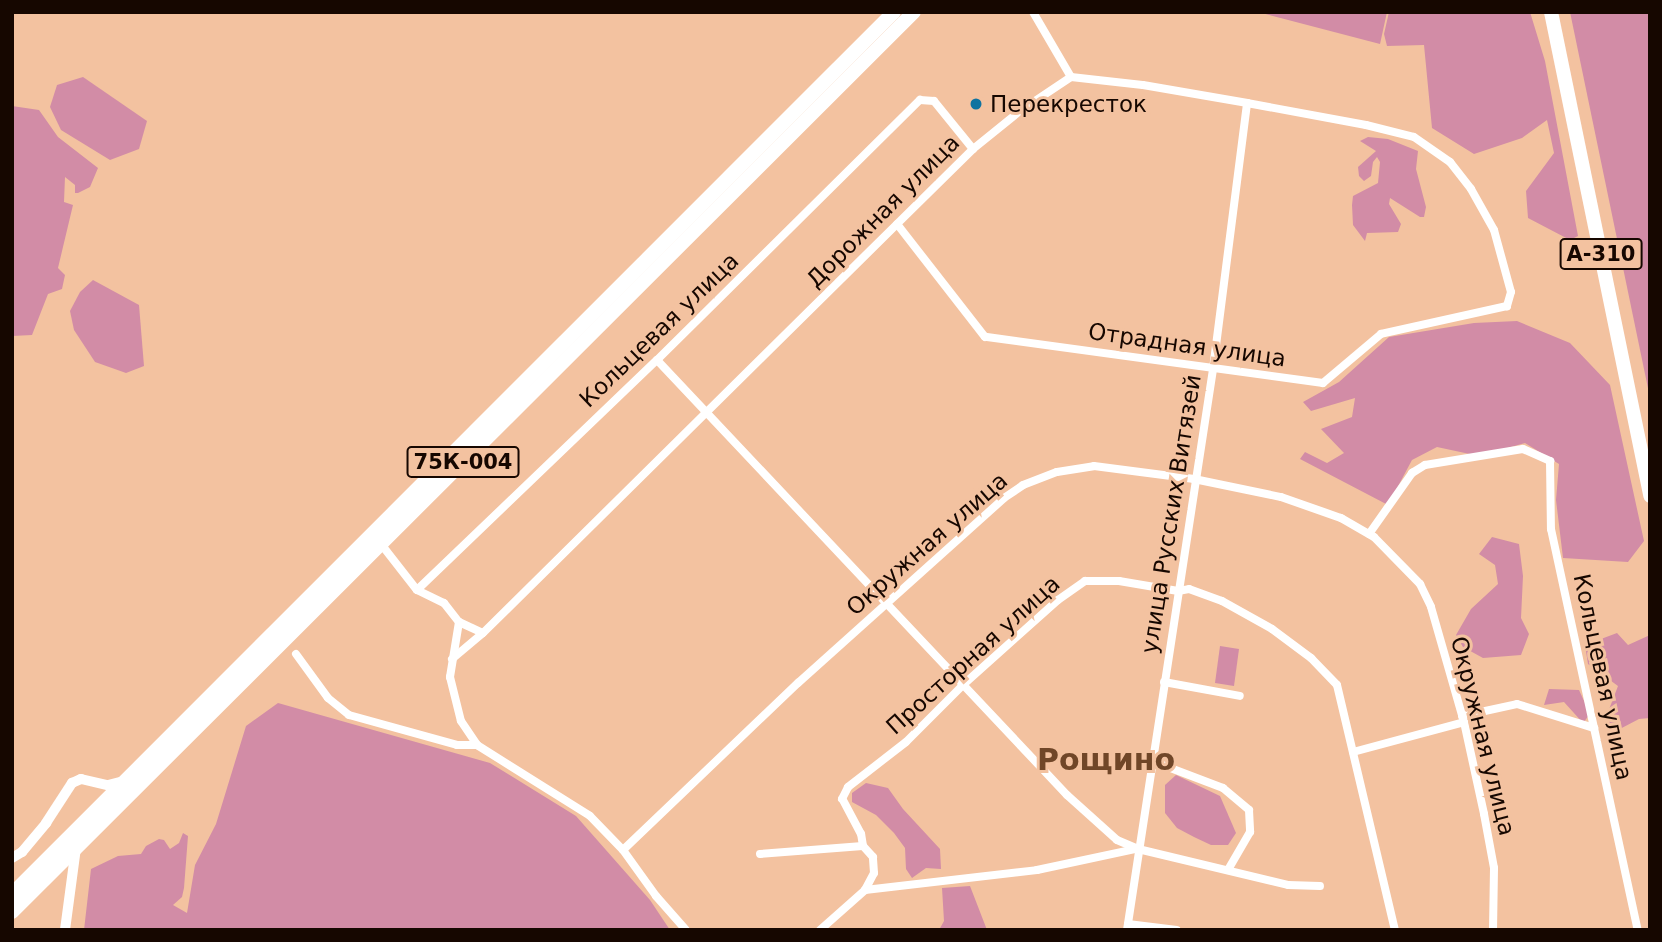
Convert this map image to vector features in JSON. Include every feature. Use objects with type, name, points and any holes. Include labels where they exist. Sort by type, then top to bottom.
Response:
[{"type":"highway","name":"75К-004","points":[[12,894],[894,12]]},
{"type":"highway","name":"75К-004","points":[[12,912],[914,12]]},
{"type":"highway","name":"А-310","points":[[1551,12],[1650,496]]},
{"type":"street","points":[[1033,12],[1071,77],[1143,85],[1247,103]]},
{"type":"street","name":"Дорожная улица","points":[[452,659],[483,633],[973,149],[1020,110],[1071,77]]},
{"type":"street","name":"Кольцевая улица","points":[[417,590],[657,360],[920,100],[934,101],[973,149]]},
{"type":"street","name":"Отрадная улица","points":[[897,224],[985,337],[1213,369],[1323,383],[1381,334],[1507,306],[1511,292],[1509,277],[1494,230],[1471,189],[1450,162],[1414,137],[1366,125],[1247,103]]},
{"type":"street","name":"улица Русских Витязей","points":[[1128,927],[1194,479],[1213,369],[1247,103]]},
{"type":"street","points":[[657,360],[1067,795],[1117,840],[1138,849],[1288,885],[1320,886]]},
{"type":"street","name":"Кольцевая улица","points":[[1370,534],[1412,473],[1419,468],[1446,460],[1523,449],[1550,461],[1551,529],[1638,930]]},
{"type":"street","name":"Окружная улица","points":[[623,849],[788,692],[986,514],[1023,485],[1057,472],[1094,466],[1194,479],[1281,497],[1341,518],[1370,534],[1420,584],[1431,607],[1463,719],[1494,868],[1493,930]]},
{"type":"street","points":[[381,544],[417,590],[444,603],[459,622],[483,633]]},
{"type":"street","name":"Просторная улица","points":[[865,890],[874,873],[873,857],[863,846],[861,834],[842,799],[848,787],[906,742],[964,684],[1058,600],[1085,581],[1119,581],[1178,591],[1189,589],[1223,601],[1272,629],[1311,658],[1337,685],[1395,930]]},
{"type":"street","points":[[459,622],[450,677],[461,720],[477,745],[590,817],[623,849],[656,896],[686,930]]},
{"type":"street","points":[[296,654],[328,698],[349,715],[457,745],[477,745]]},
{"type":"street","points":[[1164,682],[1240,696]]},
{"type":"street","points":[[1353,752],[1517,704],[1594,728]]},
{"type":"street","points":[[1152,761],[1223,788],[1249,810],[1250,832],[1228,870]]},
{"type":"street","points":[[12,858],[22,852],[46,823],[72,783],[81,779],[108,785],[126,780]]},
{"type":"street","points":[[93,813],[100,801],[97,783]]},
{"type":"street","points":[[760,854],[863,846]]},
{"type":"street","points":[[65,930],[76,848]]},
{"type":"street","points":[[820,930],[865,890],[1037,870],[1112,852],[1138,849]]},
{"type":"street","points":[[1128,927],[1177,930]]},
{"type":"shaded area","points":[[1258,12],[1387,12],[1380,44]]},
{"type":"shaded area","points":[[1389,12],[1530,12],[1545,61],[1578,236],[1570,240],[1528,218],[1526,191],[1554,153],[1547,120],[1522,138],[1474,154],[1432,128],[1424,45],[1387,46],[1384,34]]},
{"type":"shaded area","points":[[1570,12],[1650,12],[1650,398]]},
{"type":"shaded area","points":[[83,77],[147,121],[139,149],[110,160],[61,130],[50,107],[57,85]]},
{"type":"shaded area","points":[[12,106],[39,110],[58,137],[98,168],[90,187],[78,193],[75,193],[75,185],[65,177],[64,202],[73,205],[58,268],[65,275],[62,289],[48,294],[32,335],[12,336]]},
{"type":"shaded area","points":[[1368,137],[1388,139],[1418,151],[1416,169],[1426,207],[1424,217],[1420,217],[1390,198],[1389,204],[1401,224],[1398,232],[1367,233],[1365,241],[1353,225],[1352,205],[1353,196],[1378,183],[1380,162],[1377,157],[1373,162],[1371,176],[1364,181],[1359,176],[1358,167],[1376,151],[1360,141]]},
{"type":"shaded area","points":[[93,280],[139,305],[144,366],[126,373],[95,362],[74,330],[70,311],[80,292]]},
{"type":"shaded area","points":[[1517,321],[1570,343],[1610,385],[1644,541],[1628,562],[1563,558],[1556,500],[1559,464],[1525,443],[1479,456],[1437,447],[1412,460],[1388,505],[1300,459],[1305,452],[1327,463],[1344,453],[1321,429],[1352,417],[1355,398],[1311,411],[1303,402],[1339,382],[1389,337],[1474,323]]},
{"type":"shaded area","points":[[1492,537],[1519,544],[1523,576],[1521,618],[1529,634],[1521,655],[1483,658],[1463,647],[1456,635],[1471,609],[1498,584],[1495,565],[1479,554]]},
{"type":"shaded area","points":[[1617,633],[1628,645],[1650,635],[1650,718],[1639,719],[1616,731],[1605,720],[1618,686],[1588,664],[1585,645]]},
{"type":"shaded area","points":[[1220,646],[1239,649],[1234,686],[1215,683]]},
{"type":"shaded area","points":[[1549,689],[1579,690],[1590,714],[1583,723],[1564,702],[1544,705]]},
{"type":"shaded area","points":[[278,703],[490,763],[576,816],[650,900],[670,930],[84,930],[91,869],[118,856],[141,854],[146,846],[159,839],[164,840],[170,849],[179,843],[183,833],[188,836],[184,888],[182,897],[173,905],[187,913],[195,865],[216,824],[246,726]]},
{"type":"shaded area","points":[[1176,775],[1220,796],[1236,833],[1228,845],[1211,845],[1194,837],[1177,828],[1165,813],[1165,785]]},
{"type":"shaded area","points":[[866,783],[888,788],[903,809],[940,849],[941,869],[926,868],[912,878],[906,869],[905,848],[894,833],[876,815],[852,802],[852,793]]},
{"type":"shaded area","points":[[970,886],[987,930],[939,930],[944,921],[942,888]]},
{"type":"place","name":"Перекресток","points":[[976,104]]},
{"type":"district","name":"Рощино","points":[[1106,760]]}]
